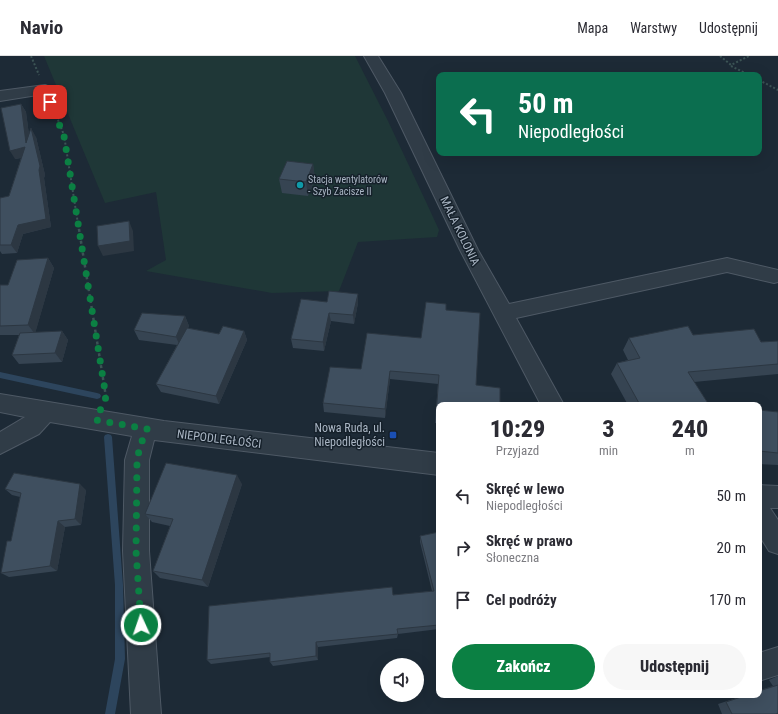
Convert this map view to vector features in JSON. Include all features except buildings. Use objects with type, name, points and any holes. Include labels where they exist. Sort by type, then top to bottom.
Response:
[{"type":"street","name":"MAŁA KOLONIA","points":[[371,56],[393,93],[469,250],[551,402]]},
{"type":"street","points":[[0,96],[45,90]]},
{"type":"street","points":[[503,313],[727,265],[774,276]]},
{"type":"street","name":"NIEPODLEGŁOŚCI","points":[[0,403],[147,429],[247,443],[436,464]]},
{"type":"street","points":[[0,444],[31,427],[45,412]]},
{"type":"street","points":[[146,714],[136,551],[136,480],[137,460],[140,446],[147,429]]},
{"type":"street","points":[[762,496],[778,497]]},
{"type":"street","points":[[762,518],[778,542]]},
{"type":"street","points":[[762,666],[778,661]]},
{"type":"path","points":[[31,56],[64,136],[106,397],[96,420]]},
{"type":"path","points":[[720,56],[731,66],[743,72]]},
{"type":"path","points":[[731,66],[749,56]]},
{"type":"path","points":[[762,82],[778,90]]},
{"type":"green space","points":[[44,56],[355,56],[388,121],[439,230],[437,237],[358,242],[339,291],[272,293],[146,271],[166,260],[156,192],[105,203]]},
{"type":"waterway","points":[[0,375],[97,396]]},
{"type":"waterway","points":[[108,437],[119,585],[120,659],[110,714]]},
{"type":"place","name":"Stacja wentylatorów - Szyb Zacisze II","points":[[300,185]]},
{"type":"place","name":"Nowa Ruda, ul. Niepodległości","points":[[393,435]]},
{"type":"route","points":[[50,102],[64,136],[106,397],[96,420],[147,429],[140,446],[137,460],[136,480],[136,551],[141,625]]}]
